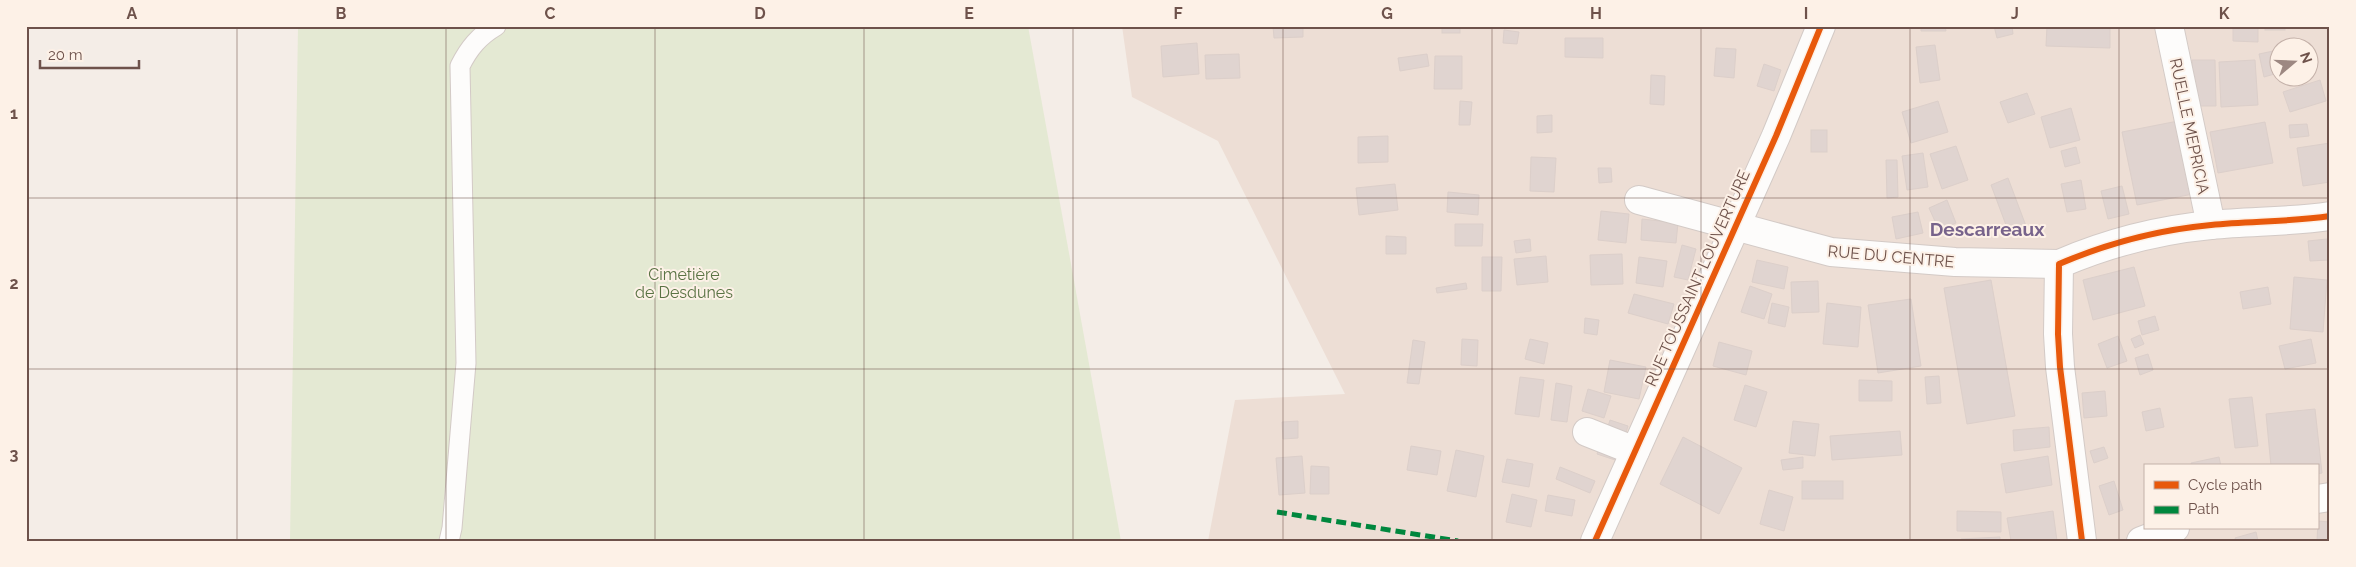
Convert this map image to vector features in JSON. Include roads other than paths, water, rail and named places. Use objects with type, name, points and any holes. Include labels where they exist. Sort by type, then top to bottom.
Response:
[{"type":"street","name":"RUE TOUSSAINT LOUVERTURE","points":[[1596,541],[1776,136],[1821,26]]},
{"type":"street","name":"RUELLE MEPRICIA","points":[[2169,26],[2211,225]]},
{"type":"street","name":"RUE DU CENTRE","points":[[1639,200],[1832,252],[1955,262],[2059,264]]},
{"type":"street","points":[[2082,541],[2060,367],[2058,334],[2059,264],[2100,246],[2150,234],[2211,225],[2304,220],[2330,216]]},
{"type":"street","points":[[1587,432],[1635,451]]},
{"type":"street","points":[[2141,541],[2170,530]]},
{"type":"lane","points":[[449,541],[452,528],[466,363],[460,66],[468,49],[496,26]]},
{"type":"district","name":"Descarreaux","points":[[1987,229]]},
{"type":"park label","name":"Cimetière de Desdunes","points":[[684,283]]}]
